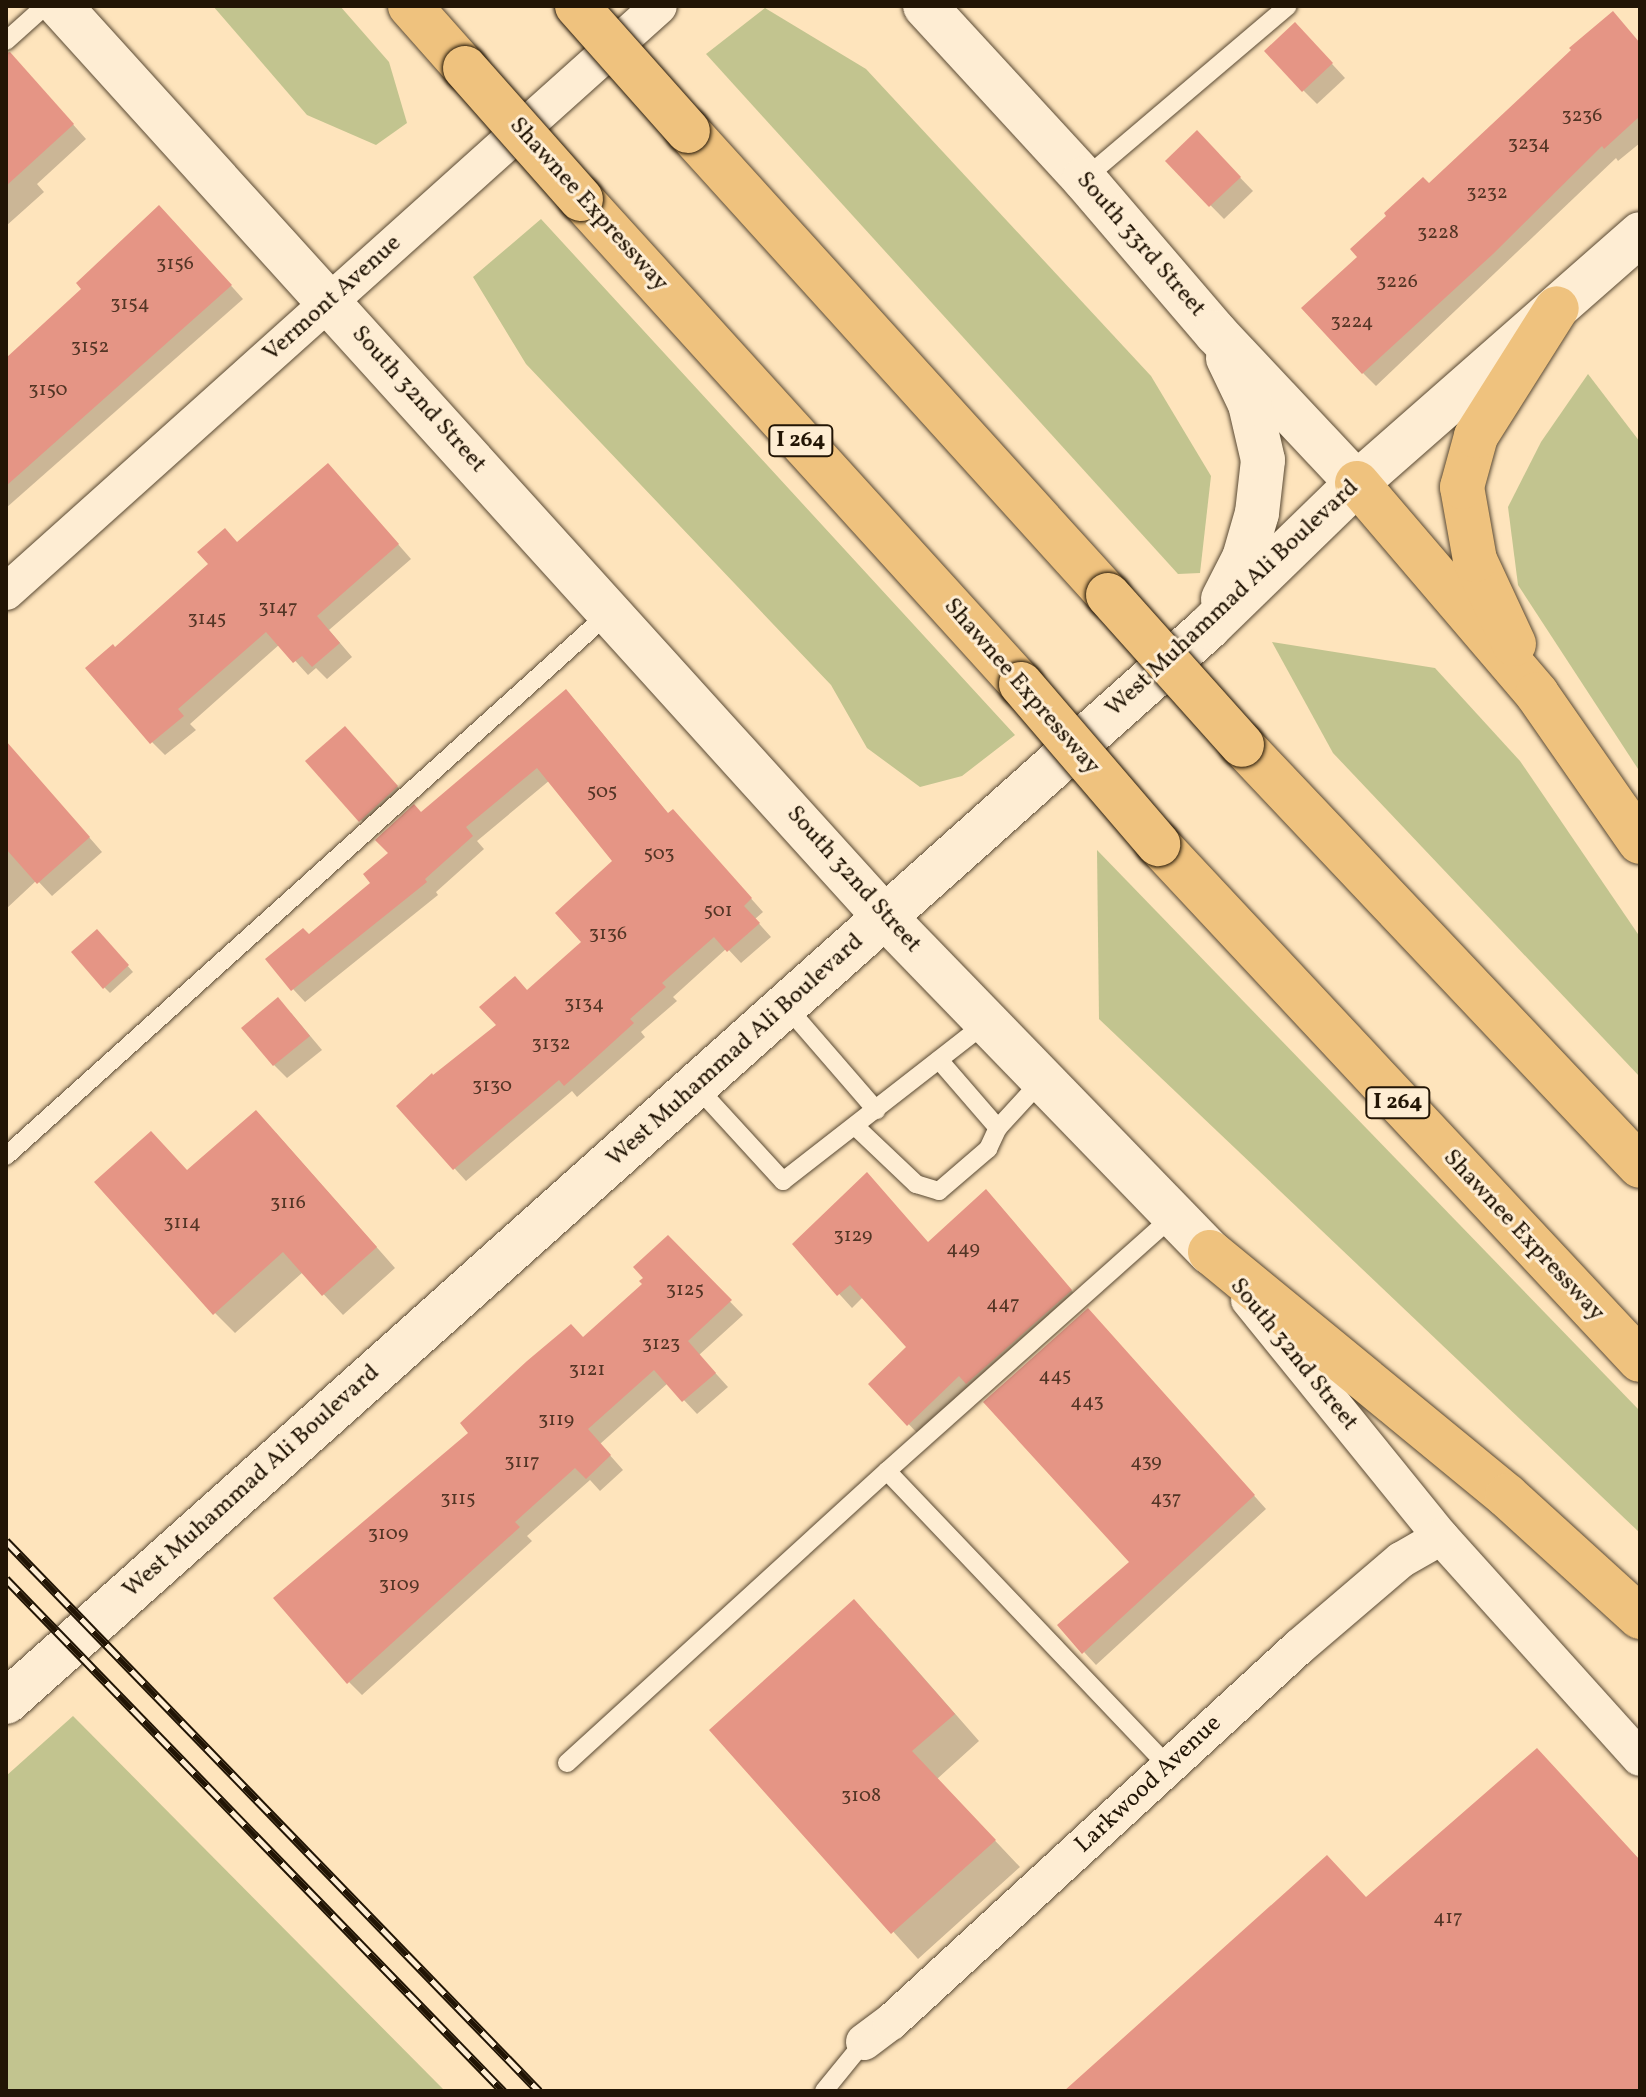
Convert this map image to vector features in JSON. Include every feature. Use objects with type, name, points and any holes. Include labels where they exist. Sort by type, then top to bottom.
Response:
[{"type":"highway","name":"Shawnee Expressway","points":[[410,6],[1021,684],[1158,844],[1640,1360]]},
{"type":"highway","points":[[577,6],[1242,745],[1640,1166]]},
{"type":"highway","points":[[1537,694],[1475,560],[1462,487],[1476,436],[1557,308]]},
{"type":"highway","points":[[1357,483],[1537,694],[1640,842]]},
{"type":"highway","points":[[1210,1252],[1507,1496],[1640,1617]]},
{"type":"main road","name":"South 32nd Street","points":[[60,6],[885,917],[1210,1252]]},
{"type":"main road","name":"South 33rd Street","points":[[925,6],[1084,179],[1216,333],[1357,483]]},
{"type":"main road","name":"West Muhammad Ali Boulevard","points":[[6,1702],[1209,627],[1357,483],[1640,234]]},
{"type":"main road","points":[[1209,627],[1244,558],[1257,513],[1263,460],[1250,404],[1216,333]]},
{"type":"street","name":"Vermont Avenue","points":[[6,592],[659,6]]},
{"type":"street","name":"South 32nd Street","points":[[1210,1252],[1441,1537],[1640,1758]]},
{"type":"street","name":"Larkwood Avenue","points":[[864,2042],[891,2022],[1299,1647],[1390,1570],[1441,1537]]},
{"type":"lane","points":[[6,41],[45,6]]},
{"type":"lane","points":[[1084,179],[1288,6]]},
{"type":"lane","points":[[6,1156],[610,612]]},
{"type":"lane","points":[[786,1006],[876,1110]]},
{"type":"lane","points":[[696,1086],[783,1181],[987,1022]]},
{"type":"lane","points":[[939,1060],[998,1128]]},
{"type":"lane","points":[[856,1127],[916,1184],[939,1191],[988,1149],[998,1128],[1043,1079]]},
{"type":"lane","points":[[567,1763],[1174,1215]]},
{"type":"lane","points":[[887,1471],[1169,1767]]},
{"type":"lane","points":[[824,2091],[864,2042]]},
{"type":"green space","points":[[213,6],[340,6],[389,62],[407,123],[376,145],[307,115]]},
{"type":"green space","points":[[765,8],[866,69],[1151,376],[1211,476],[1200,573],[1178,574],[706,54]]},
{"type":"green space","points":[[541,219],[1015,735],[962,776],[920,787],[867,748],[831,685],[526,364],[473,277]]},
{"type":"green space","points":[[1588,374],[1640,442],[1640,772],[1518,585],[1508,507],[1541,442]]},
{"type":"green space","points":[[1272,642],[1435,668],[1520,761],[1640,937],[1640,1077],[1333,753]]},
{"type":"green space","points":[[1097,850],[1640,1411],[1640,1533],[1099,1019]]},
{"type":"green space","points":[[73,1716],[445,2091],[6,2091],[6,1776]]},
{"type":"building","points":[[1613,11],[1640,43],[1640,116],[1604,149],[1602,146],[1493,254],[1362,374],[1301,308],[1357,257],[1350,249],[1386,216],[1384,213],[1423,177],[1429,183],[1571,50],[1569,48]]},
{"type":"building","points":[[1295,22],[1333,63],[1302,92],[1264,51]]},
{"type":"building","points":[[10,52],[74,124],[6,186],[6,53]]},
{"type":"building","points":[[1197,130],[1241,177],[1209,207],[1165,161]]},
{"type":"building","points":[[159,205],[232,285],[6,486],[6,358],[81,289],[76,283]]},
{"type":"building","points":[[328,463],[399,544],[317,616],[340,643],[312,667],[302,656],[293,663],[266,632],[178,709],[184,716],[150,744],[85,668],[113,644],[115,647],[208,564],[197,552],[225,528],[237,542]]},
{"type":"building","points":[[566,689],[668,813],[673,809],[752,898],[744,906],[760,923],[727,952],[714,937],[662,983],[666,987],[630,1019],[634,1023],[590,1063],[564,1086],[559,1080],[453,1170],[396,1106],[432,1073],[496,1025],[479,1007],[515,976],[527,990],[581,942],[555,913],[612,861],[537,768],[466,827],[473,836],[425,879],[427,882],[291,991],[265,959],[303,928],[309,934],[370,883],[363,874],[388,853],[375,840],[414,804],[421,812]]},
{"type":"building","points":[[345,726],[398,786],[359,822],[305,761]]},
{"type":"building","points":[[6,741],[90,837],[37,884],[6,849]]},
{"type":"building","points":[[97,929],[129,965],[103,989],[71,952]]},
{"type":"building","points":[[278,997],[310,1036],[273,1066],[241,1028]]},
{"type":"building","points":[[256,1110],[377,1247],[322,1296],[283,1252],[213,1315],[94,1182],[151,1131],[187,1170]]},
{"type":"building","points":[[867,1172],[928,1242],[986,1189],[1072,1290],[966,1384],[959,1376],[907,1426],[868,1384],[906,1347],[850,1285],[837,1296],[792,1244]]},
{"type":"building","points":[[668,1235],[732,1300],[688,1341],[716,1373],[682,1402],[654,1370],[588,1429],[611,1455],[586,1479],[575,1468],[515,1522],[520,1527],[347,1684],[273,1598],[468,1433],[460,1423],[527,1361],[571,1324],[583,1337],[642,1284],[639,1281],[643,1278],[633,1267]]},
{"type":"building","points":[[1088,1308],[1255,1495],[1082,1654],[1057,1625],[1129,1562],[983,1402]]},
{"type":"building","points":[[854,1599],[955,1714],[912,1751],[996,1840],[891,1934],[709,1730]]},
{"type":"building","points":[[1537,1748],[1640,1860],[1640,2091],[1064,2091],[1327,1855],[1366,1897]]},
{"type":"railway","points":[[6,1541],[539,2091]]},
{"type":"railway","points":[[6,1579],[503,2091]]}]
